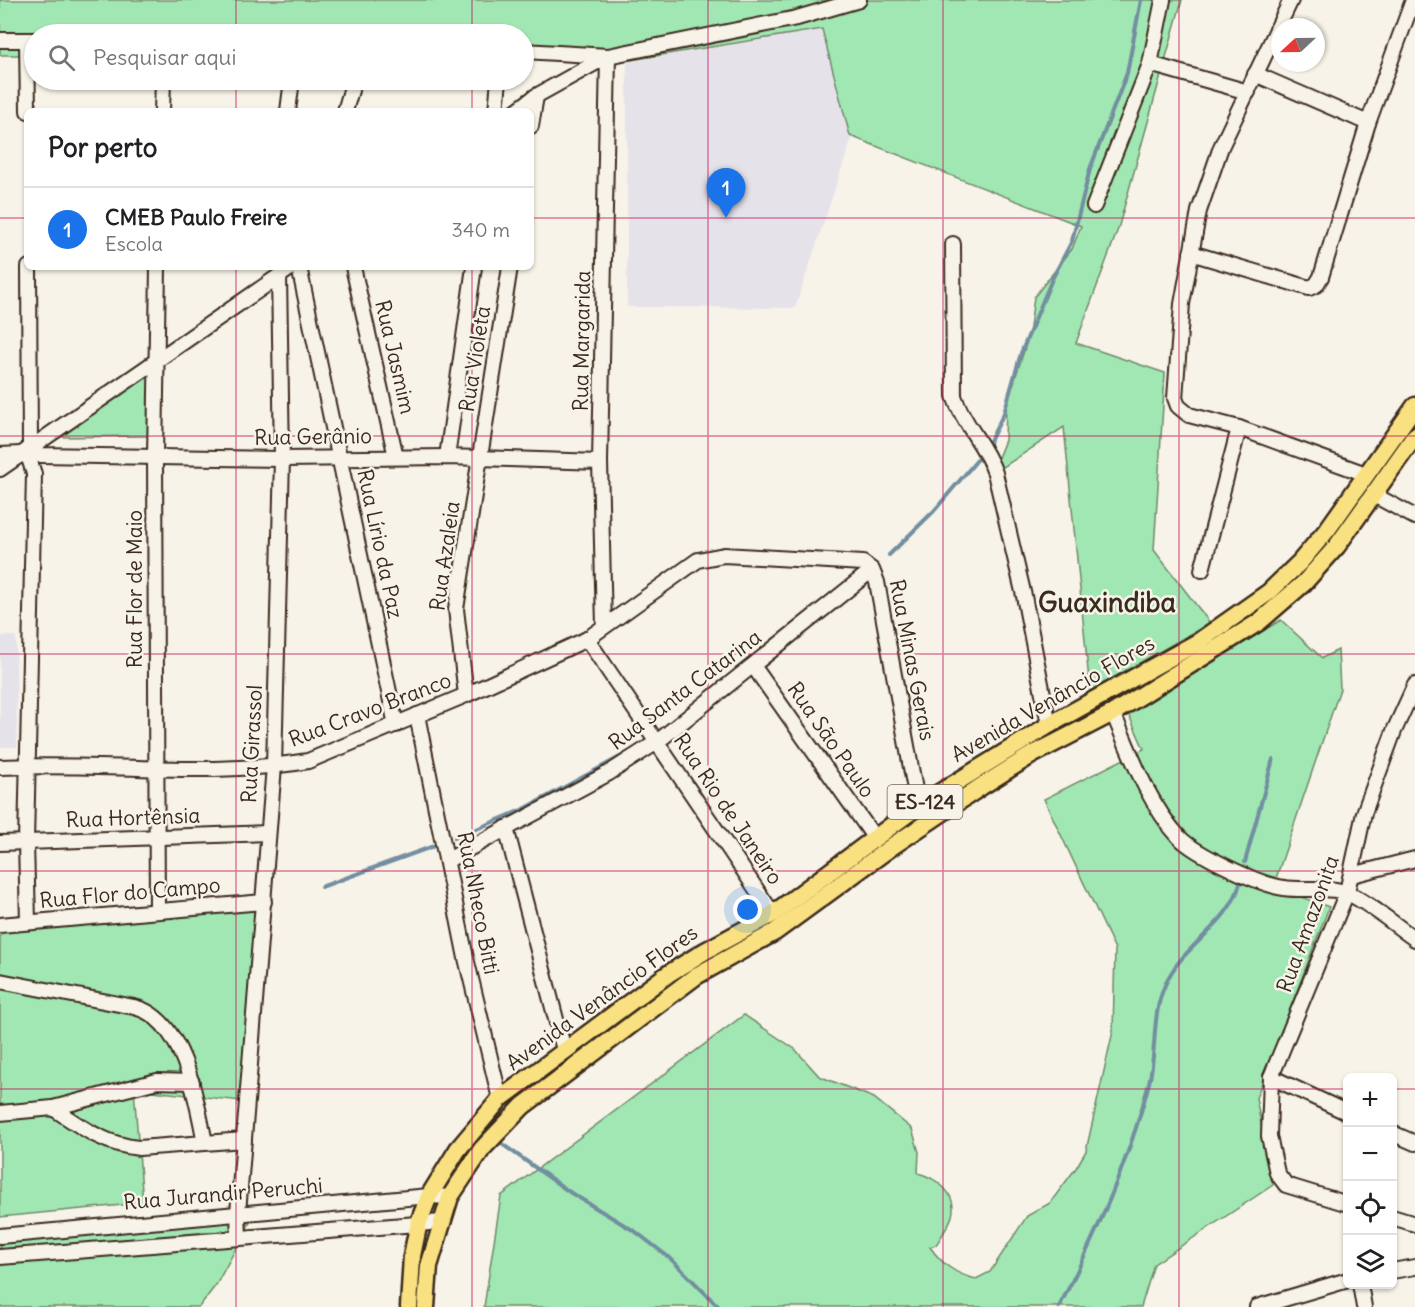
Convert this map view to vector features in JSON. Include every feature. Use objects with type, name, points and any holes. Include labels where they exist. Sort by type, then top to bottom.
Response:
[{"type":"main road","name":"Avenida Venâncio Flores","points":[[429,1196],[458,1149],[500,1099],[564,1050],[685,963],[773,914],[918,806],[1049,724],[1198,642],[1269,592],[1300,562],[1327,530],[1415,406]]},
{"type":"main road","name":"Avenida Venâncio Flores","points":[[450,1197],[482,1149],[507,1120],[537,1094],[696,976],[790,922],[894,845],[1030,756],[1113,712],[1266,616],[1304,583],[1337,546],[1415,436]]},
{"type":"main road","name":"ES-124","points":[[409,1307],[412,1256],[419,1222],[429,1196]]},
{"type":"main road","name":"ES-124","points":[[426,1307],[429,1266],[450,1197]]},
{"type":"street","points":[[534,52],[608,57],[797,18],[859,0]]},
{"type":"street","points":[[1094,206],[1150,64],[1163,0]]},
{"type":"street","points":[[1291,0],[1210,175],[1198,211],[1177,345],[1175,398],[1178,406],[1189,415],[1239,428],[1366,474]]},
{"type":"street","points":[[1191,253],[1309,288],[1314,287],[1322,277],[1368,123],[1413,0]]},
{"type":"street","points":[[0,40],[24,40]]},
{"type":"street","points":[[520,108],[536,96],[608,57]]},
{"type":"street","name":"Rua Margarida","points":[[604,626],[600,462],[608,57]]},
{"type":"street","points":[[1150,64],[1248,92]]},
{"type":"street","points":[[1255,74],[1368,123]]},
{"type":"street","points":[[28,108],[29,90]]},
{"type":"street","points":[[162,108],[163,90]]},
{"type":"street","points":[[288,108],[291,90]]},
{"type":"street","points":[[346,108],[351,90]]},
{"type":"street","points":[[496,108],[498,90]]},
{"type":"street","points":[[534,108],[536,96]]},
{"type":"street","points":[[953,244],[954,396],[960,416],[987,454],[995,472],[1024,596],[1049,724]]},
{"type":"street","points":[[28,922],[27,765],[34,474],[32,461],[26,451],[29,270]]},
{"type":"street","name":"Rua Flor de Maio","points":[[157,911],[159,838],[155,457],[158,270]]},
{"type":"street","points":[[0,469],[288,270]]},
{"type":"street","name":"Rua Lírio da Paz","points":[[300,270],[396,725]]},
{"type":"street","name":"Rua Jasmim","points":[[354,270],[396,457]]},
{"type":"street","name":"Rua Violeta","points":[[447,457],[474,270]]},
{"type":"street","name":"Rua Violeta","points":[[481,458],[510,270]]},
{"type":"street","name":"Rua Girassol","points":[[239,1238],[238,1213],[274,766],[282,459],[279,276]]},
{"type":"street","points":[[1202,570],[1239,428]]},
{"type":"street","name":"Rua Gerânio","points":[[0,455],[26,451],[45,457],[282,459],[447,457],[600,462]]},
{"type":"street","name":"Rua Azaleia","points":[[466,695],[456,609],[465,536],[481,458]]},
{"type":"street","points":[[1374,495],[1415,518]]},
{"type":"street","name":"Rua Minas Gerais","points":[[684,569],[698,560],[724,555],[863,563],[872,570],[883,611],[918,806]]},
{"type":"street","name":"Rua Cravo Branco","points":[[0,766],[157,769],[274,766],[308,761],[466,695],[586,639],[684,569]]},
{"type":"street","name":"Rua Santa Catarina","points":[[448,860],[609,773],[657,742],[754,667],[872,570]]},
{"type":"street","name":"Rua Rio de Janeiro","points":[[586,639],[773,914]]},
{"type":"street","name":"Rua São Paulo","points":[[754,667],[874,837]]},
{"type":"street","name":"Rua Amazonita","points":[[1343,1202],[1286,1185],[1282,1180],[1274,1165],[1269,1136],[1270,1077],[1347,892],[1364,813],[1394,731],[1415,684]]},
{"type":"street","points":[[1113,712],[1145,784],[1163,818],[1180,839],[1210,858],[1282,888],[1347,892],[1415,939]]},
{"type":"street","name":"Rua Nheco Bitti","points":[[417,715],[466,958],[500,1099]]},
{"type":"street","points":[[506,828],[564,1050]]},
{"type":"street","name":"Rua Hortênsia","points":[[0,843],[268,833]]},
{"type":"street","points":[[1352,875],[1415,859]]},
{"type":"street","name":"Rua Flor do Campo","points":[[0,925],[264,902]]},
{"type":"street","points":[[0,981],[142,1008],[156,1018],[174,1041],[192,1082],[205,1143]]},
{"type":"street","points":[[1270,1077],[1343,1111]]},
{"type":"street","points":[[0,1113],[53,1108],[158,1081],[192,1082]]},
{"type":"street","points":[[53,1108],[90,1133],[122,1146],[244,1140]]},
{"type":"street","points":[[1397,1135],[1414,1140]]},
{"type":"street","name":"Rua Jurandir Peruchi","points":[[0,1236],[429,1196],[450,1197]]},
{"type":"street","points":[[1397,1219],[1415,1224]]},
{"type":"street","points":[[0,1257],[419,1222],[442,1222]]},
{"type":"street","points":[[1397,1270],[1415,1267]]},
{"type":"street","points":[[1257,1307],[1343,1281]]},
{"type":"street","points":[[1361,1289],[1364,1307]]},
{"type":"shaded area","points":[[834,27],[855,129],[795,308],[627,307],[627,62]]},
{"type":"shaded area","points":[[0,636],[16,636],[17,747],[0,747]]},
{"type":"green space","points":[[0,0],[1182,0],[1118,229],[1076,343],[1165,373],[1154,550],[1210,623],[1090,691],[1064,427],[991,475],[1005,440],[1006,407],[1029,335],[1034,297],[1072,249],[1081,226],[850,136],[822,29],[631,60],[534,57],[534,24],[24,24],[24,55],[0,55]]},
{"type":"green space","points":[[154,365],[151,436],[56,437]]},
{"type":"green space","points":[[1281,620],[1322,658],[1338,650],[1340,689],[1273,887],[1329,907],[1256,1098],[1273,1185],[1154,1264],[1141,1307],[484,1307],[501,1196],[744,1015],[795,1049],[819,1076],[874,1098],[912,1129],[919,1152],[918,1173],[938,1183],[952,1200],[952,1216],[947,1227],[936,1245],[930,1247],[944,1263],[962,1274],[976,1279],[990,1272],[1027,1216],[1050,1203],[1086,1151],[1113,1031],[1115,949],[1044,799],[1144,749],[1128,713]]},
{"type":"green space","points":[[257,904],[241,1101],[134,1089],[143,1203],[0,1217],[0,930]]},
{"type":"green space","points":[[253,1217],[216,1285],[199,1307],[0,1307],[0,1241]]},
{"type":"waterway","points":[[987,447],[1004,413],[1021,353],[1052,279],[1072,241],[1090,169],[1127,73],[1141,0]]},
{"type":"waterway","points":[[889,555],[934,511],[977,460]]},
{"type":"waterway","points":[[455,838],[526,808],[629,752]]},
{"type":"waterway","points":[[1245,862],[1273,759]]},
{"type":"waterway","points":[[321,887],[434,846]]},
{"type":"waterway","points":[[1059,1307],[1086,1253],[1132,1141],[1149,1083],[1156,1021],[1165,985],[1182,958],[1226,912],[1240,883]]},
{"type":"waterway","points":[[502,1144],[571,1193],[636,1232],[671,1259],[719,1307]]},
{"type":"place","name":"CMEB Paulo Freire","points":[[726,218]]},
{"type":"district","name":"Guaxindiba","points":[[1107,603]]}]
